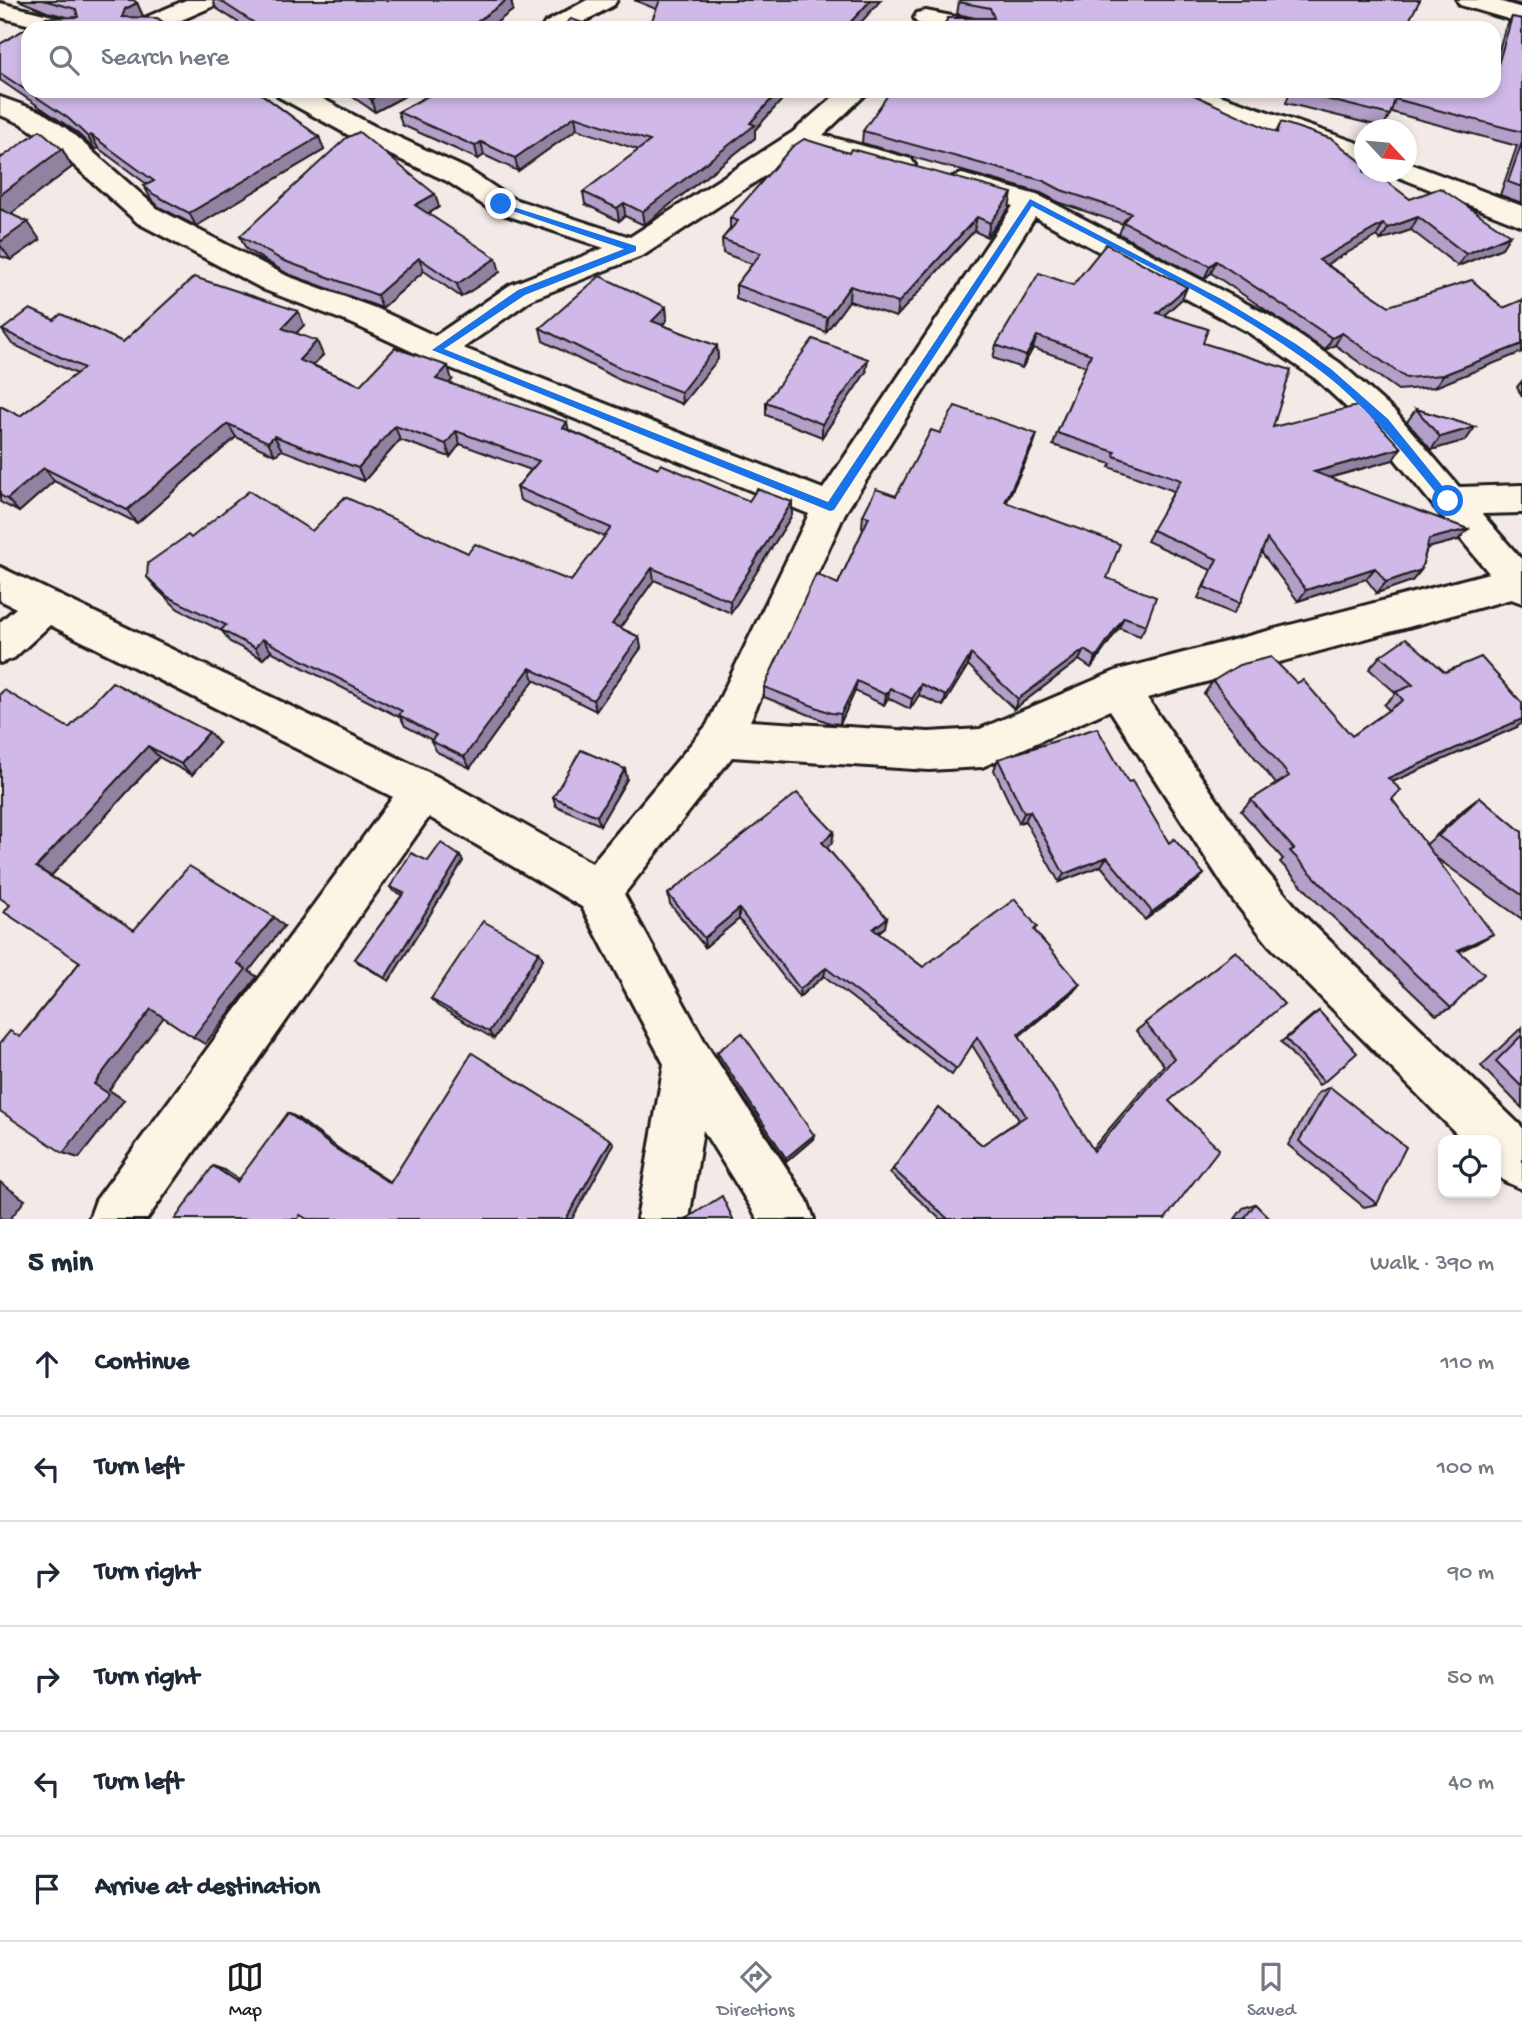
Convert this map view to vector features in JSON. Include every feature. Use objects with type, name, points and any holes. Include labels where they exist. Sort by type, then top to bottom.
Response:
[{"type":"street","points":[[158,21],[207,0]]},
{"type":"street","points":[[567,21],[605,0]]},
{"type":"street","points":[[1469,0],[1522,16]]},
{"type":"street","points":[[0,10],[43,21]]},
{"type":"street","points":[[924,15],[949,21]]},
{"type":"street","points":[[301,98],[364,132],[457,175],[501,204],[633,248]]},
{"type":"street","points":[[437,350],[521,292],[633,248],[803,138],[848,98]]},
{"type":"street","points":[[1202,98],[1354,151]]},
{"type":"street","points":[[0,105],[32,118],[57,135],[148,216],[276,283],[364,316],[437,350],[830,507]]},
{"type":"street","points":[[364,132],[396,114]]},
{"type":"street","points":[[722,738],[929,751],[982,748],[1118,688],[1519,585],[1384,422],[1328,371],[1293,346],[1222,303],[1030,202],[803,138]]},
{"type":"street","points":[[1417,174],[1522,217]]},
{"type":"street","points":[[598,891],[722,738],[830,507],[1030,202]]},
{"type":"street","points":[[1448,501],[1522,499]]},
{"type":"street","points":[[0,582],[423,790],[598,891],[690,1061],[788,1219]]},
{"type":"street","points":[[0,646],[45,605]]},
{"type":"street","points":[[1118,688],[1248,884],[1285,929],[1522,1163]]},
{"type":"street","points":[[115,1219],[423,790]]},
{"type":"street","points":[[663,1219],[690,1061]]},
{"type":"building","points":[[43,0],[133,0],[137,3],[125,9],[122,17],[157,18],[161,21],[39,21],[44,18],[78,17],[76,9]]},
{"type":"building","points":[[219,0],[507,0],[478,21],[251,21]]},
{"type":"building","points":[[660,0],[871,0],[852,21],[652,21]]},
{"type":"building","points":[[1420,0],[1409,21],[946,21],[948,18],[994,18],[990,8],[959,2]]},
{"type":"building","points":[[1512,17],[1522,19],[1522,132],[1395,99],[1390,115],[1322,98],[1501,98],[1501,54]]},
{"type":"building","points":[[21,32],[21,87],[0,73],[0,44]]},
{"type":"building","points":[[38,98],[267,98],[319,137],[189,213],[153,194],[144,186],[154,181],[91,135],[88,137],[68,118]]},
{"type":"building","points":[[424,98],[773,98],[750,123],[755,125],[642,212],[624,203],[617,208],[583,192],[650,141],[575,116],[515,158],[481,142],[475,146],[398,112]]},
{"type":"building","points":[[886,98],[1200,98],[1277,133],[1281,122],[1332,139],[1354,156],[1354,182],[1387,182],[1410,199],[1440,188],[1510,235],[1466,254],[1418,217],[1388,228],[1383,224],[1319,260],[1389,306],[1472,280],[1503,308],[1522,300],[1522,344],[1443,375],[1406,378],[1342,333],[1332,338],[1216,261],[1210,266],[1123,222],[1131,213],[1061,190],[1044,181],[863,131]]},
{"type":"building","points":[[40,130],[62,149],[0,195],[0,157]]},
{"type":"building","points":[[359,132],[435,194],[415,205],[496,258],[457,284],[419,258],[377,295],[282,260],[240,236],[346,138]]},
{"type":"building","points":[[804,139],[849,153],[851,149],[1012,193],[990,223],[977,217],[898,303],[850,286],[827,318],[736,285],[761,253],[722,239],[738,221],[730,218],[792,147]]},
{"type":"building","points":[[1522,142],[1522,187],[1508,182]]},
{"type":"building","points":[[0,209],[28,222],[0,242]]},
{"type":"building","points":[[1106,244],[1187,287],[1157,313],[1208,329],[1203,343],[1291,370],[1273,427],[1361,405],[1401,448],[1314,472],[1468,529],[1429,539],[1421,570],[1386,582],[1375,568],[1306,590],[1267,539],[1240,603],[1204,587],[1217,559],[1152,530],[1181,480],[1114,456],[1115,452],[1057,433],[1091,354],[1037,336],[1026,356],[996,345],[1039,273],[1073,285]]},
{"type":"building","points":[[600,276],[666,307],[652,321],[717,346],[681,392],[620,368],[540,328]]},
{"type":"building","points":[[194,277],[298,311],[282,328],[317,341],[299,360],[360,385],[395,348],[448,366],[436,379],[567,422],[563,428],[658,468],[661,464],[749,501],[757,489],[792,502],[730,601],[652,568],[612,624],[639,637],[593,700],[530,668],[464,757],[431,741],[436,735],[399,715],[402,711],[262,639],[255,648],[221,630],[226,625],[168,597],[147,577],[148,563],[188,535],[191,538],[249,491],[312,531],[345,497],[468,553],[475,544],[571,581],[611,528],[517,487],[539,461],[456,431],[446,444],[395,426],[358,468],[274,436],[268,442],[228,424],[127,510],[44,468],[7,499],[0,495],[0,406],[20,416],[84,368],[2,330],[30,309],[54,320],[61,314],[123,342]]},
{"type":"building","points":[[813,339],[868,359],[822,424],[766,402]]},
{"type":"building","points":[[955,406],[1037,434],[1005,502],[1120,544],[1107,578],[1156,597],[1146,625],[1124,617],[1096,657],[1084,650],[1018,699],[971,654],[946,696],[921,684],[912,699],[890,688],[886,695],[857,681],[841,714],[831,713],[764,687],[816,574],[838,584],[869,517],[863,515],[876,489],[896,496],[931,430],[940,433]]},
{"type":"building","points":[[1416,409],[1475,427],[1440,437]]},
{"type":"building","points":[[1406,638],[1445,672],[1481,657],[1522,703],[1522,719],[1388,778],[1401,790],[1392,799],[1493,934],[1458,950],[1484,974],[1451,1008],[1329,892],[1290,851],[1294,849],[1251,800],[1289,776],[1213,681],[1239,665],[1271,657],[1297,683],[1303,680],[1352,736],[1403,700],[1396,692],[1413,685],[1380,656]]},
{"type":"building","points":[[112,682],[209,732],[181,764],[148,746],[36,867],[134,930],[189,866],[274,917],[237,963],[246,969],[193,1037],[151,1009],[94,1084],[109,1094],[63,1153],[0,1111],[0,1043],[10,1031],[20,1037],[80,962],[4,912],[10,905],[0,898],[0,694],[4,690],[69,728]]},
{"type":"building","points":[[1097,728],[1128,782],[1132,781],[1169,843],[1174,839],[1204,874],[1152,912],[1107,857],[1064,874],[1030,811],[1024,813],[998,759]]},
{"type":"building","points":[[581,750],[625,769],[597,816],[553,797]]},
{"type":"building","points":[[797,793],[834,832],[822,842],[887,918],[873,929],[923,967],[1015,899],[1037,927],[1034,930],[1080,984],[1018,1034],[1094,1151],[1174,1058],[1145,1023],[1236,951],[1284,1004],[1169,1101],[1219,1149],[1165,1219],[948,1219],[893,1169],[938,1107],[982,1145],[1026,1116],[977,1037],[957,1069],[826,968],[800,989],[739,909],[704,938],[668,894]]},
{"type":"building","points":[[1480,797],[1522,832],[1522,895],[1438,836]]},
{"type":"building","points":[[441,843],[460,856],[385,978],[355,959],[404,893],[390,887],[411,853],[428,861]]},
{"type":"building","points":[[483,921],[539,952],[489,1032],[431,999]]},
{"type":"building","points":[[1319,1011],[1357,1053],[1324,1082],[1286,1039]]},
{"type":"building","points":[[742,1033],[814,1135],[786,1158],[717,1052]]},
{"type":"building","points":[[1522,1035],[1522,1087],[1496,1061]]},
{"type":"building","points":[[472,1053],[611,1140],[566,1219],[307,1219],[300,1215],[298,1219],[175,1219],[213,1166],[237,1182],[288,1113],[333,1147],[390,1183]]},
{"type":"building","points":[[1330,1087],[1406,1147],[1377,1204],[1299,1141]]},
{"type":"building","points":[[722,1196],[733,1219],[686,1219]]},
{"type":"building","points":[[1255,1204],[1270,1219],[1244,1219]]},
{"type":"route","points":[[501,204],[633,248],[521,292],[437,350],[830,507],[1030,202],[1222,303],[1259,324],[1328,371],[1384,422],[1448,501]]}]
